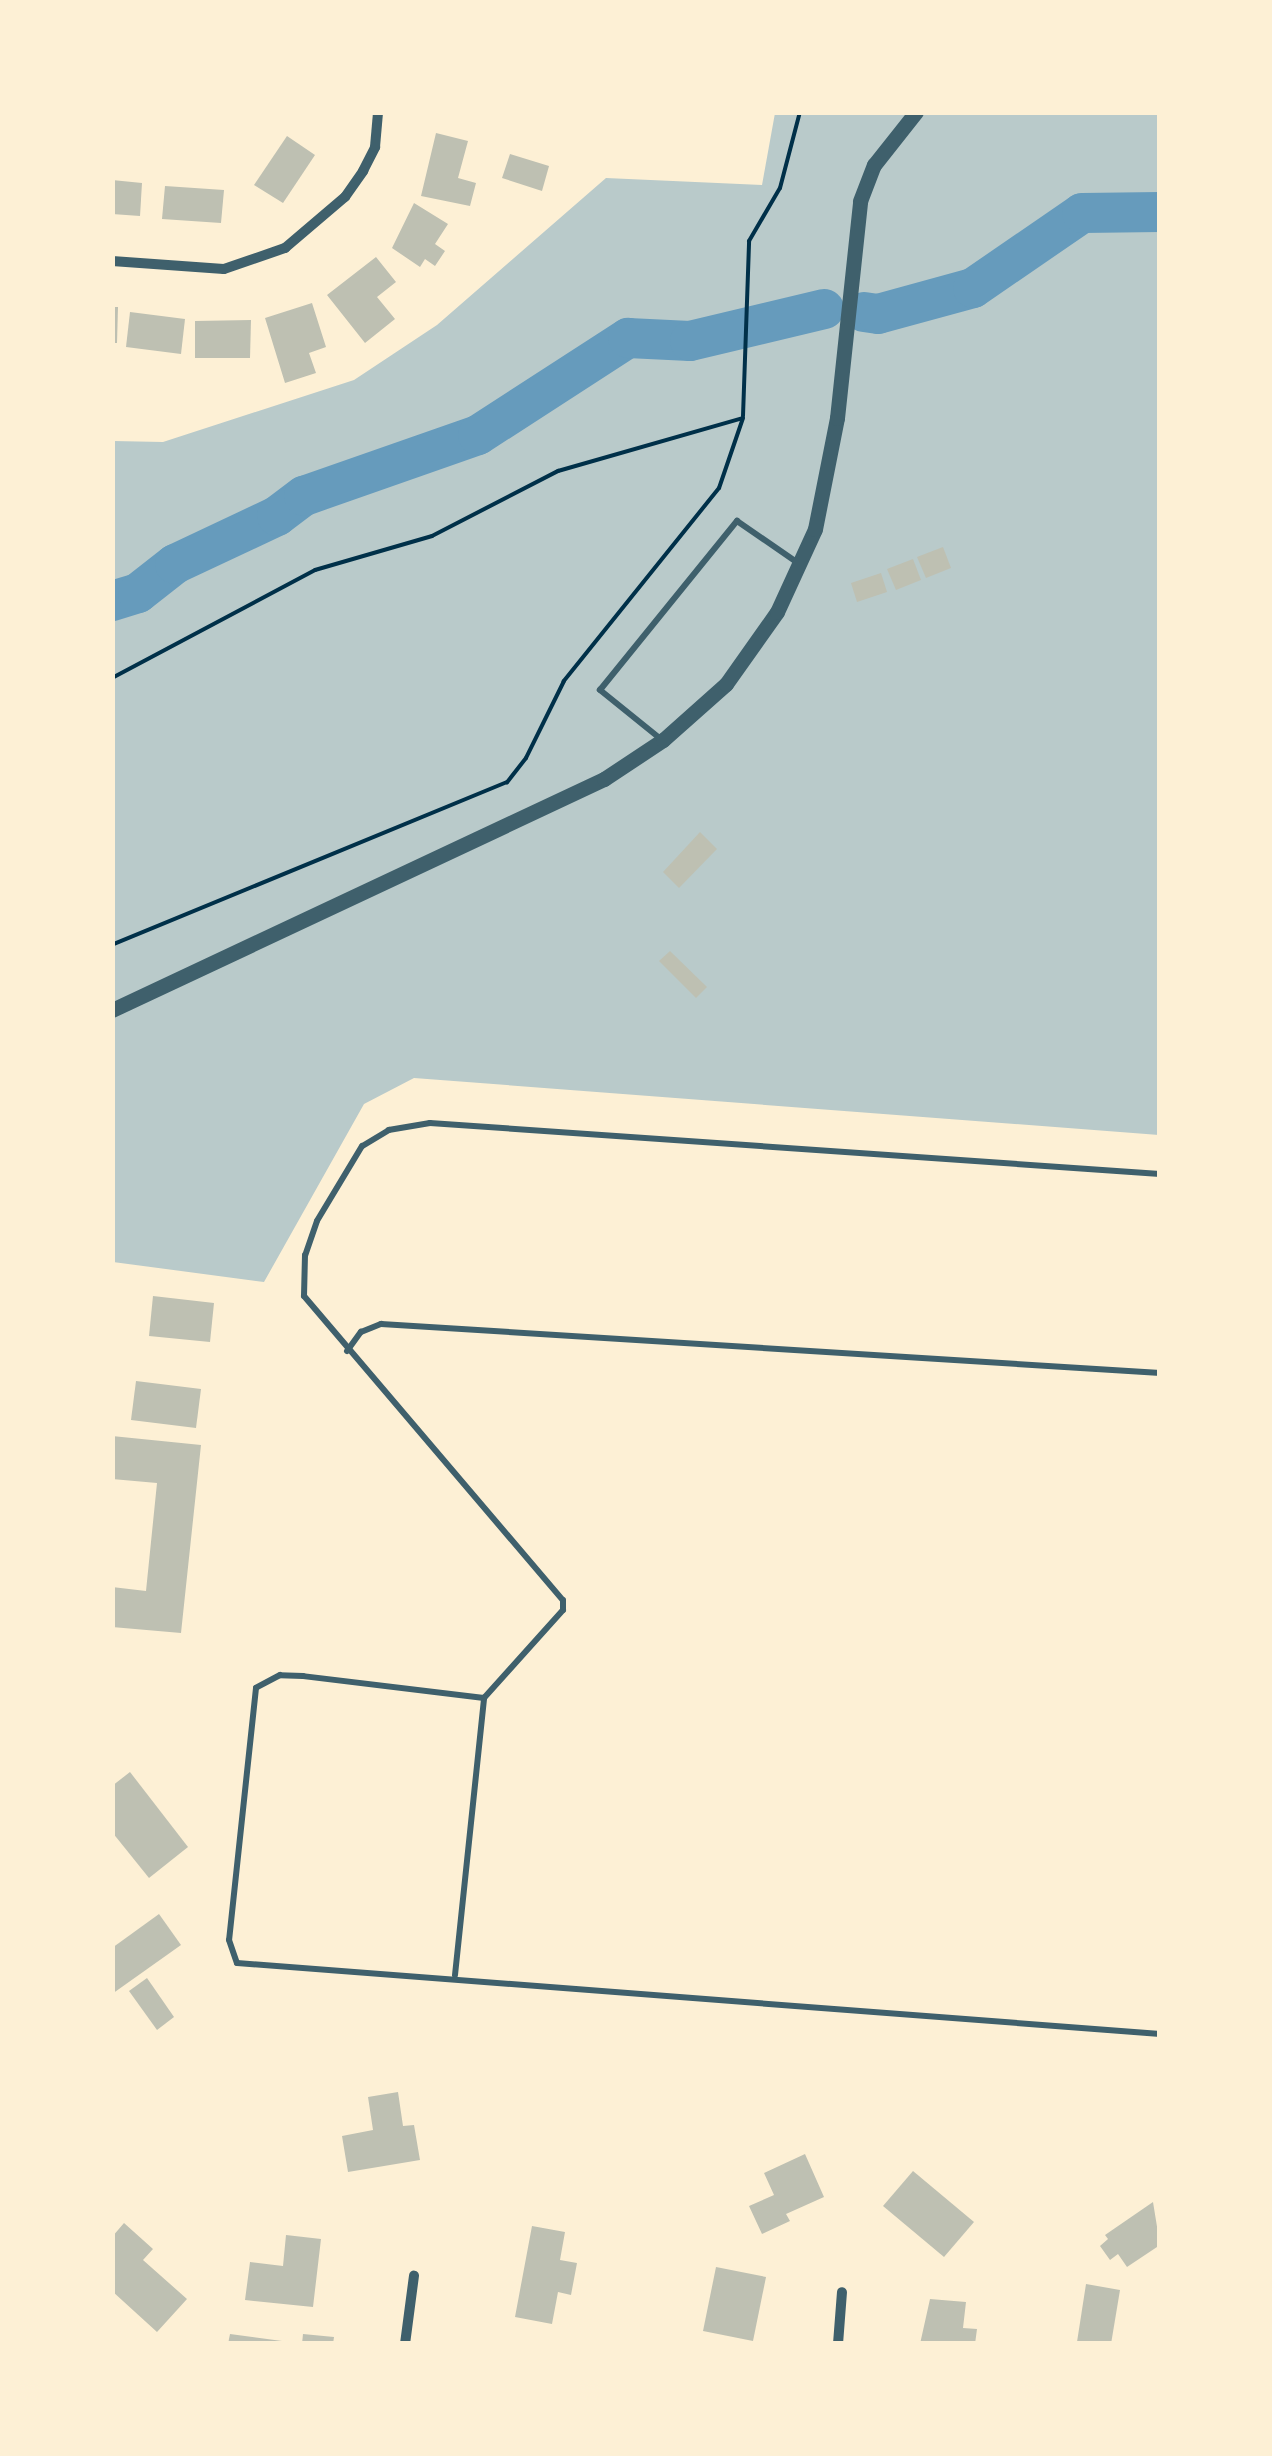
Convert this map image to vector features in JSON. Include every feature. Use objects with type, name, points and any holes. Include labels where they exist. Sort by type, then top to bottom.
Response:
[{"type":"street","points":[[112,260],[224,269],[286,248],[344,197],[363,171],[375,147],[378,112]]},
{"type":"street","points":[[112,1010],[552,806],[663,740],[749,655],[801,565],[826,487],[860,201],[874,166],[916,112]]},
{"type":"street","points":[[405,2344],[414,2276]]},
{"type":"street","points":[[838,2344],[842,2292]]},
{"type":"lane","points":[[663,740],[600,690],[737,521],[801,565]]},
{"type":"lane","points":[[455,1976],[484,1698],[554,1624],[562,1600],[304,1296],[305,1255],[340,1176],[362,1146],[389,1130],[430,1122],[1160,1174]]},
{"type":"lane","points":[[348,1351],[361,1332],[380,1324],[1160,1373]]},
{"type":"lane","points":[[484,1698],[280,1675],[256,1688],[249,1704],[230,1954],[237,1963],[455,1976],[1160,2034]]},
{"type":"path","points":[[112,945],[507,782],[526,758],[564,681],[718,488],[743,418],[748,353],[745,269],[756,224],[788,164],[800,112]]},
{"type":"path","points":[[112,678],[315,570],[432,536],[558,471],[743,418]]},
{"type":"shaded area","points":[[775,113],[1159,113],[1159,1135],[414,1078],[364,1104],[264,1282],[113,1262],[113,441],[163,442],[354,380],[437,325],[606,178],[762,185]]},
{"type":"building","points":[[436,133],[468,141],[458,178],[476,183],[470,206],[421,196]]},
{"type":"building","points":[[287,136],[315,155],[283,203],[254,185]]},
{"type":"building","points":[[510,154],[549,166],[542,191],[502,178]]},
{"type":"building","points":[[112,180],[142,183],[140,216],[112,214]]},
{"type":"building","points":[[165,186],[224,190],[221,223],[162,219]]},
{"type":"building","points":[[414,203],[448,224],[435,244],[445,251],[435,266],[425,259],[420,267],[392,248]]},
{"type":"building","points":[[376,257],[396,282],[377,297],[395,319],[365,343],[327,295]]},
{"type":"building","points":[[312,303],[326,347],[309,353],[316,373],[285,383],[265,318]]},
{"type":"building","points":[[112,307],[118,307],[117,343],[112,343]]},
{"type":"building","points":[[130,312],[185,319],[181,354],[126,347]]},
{"type":"building","points":[[251,320],[250,358],[195,358],[195,321]]},
{"type":"building","points":[[943,547],[951,568],[926,578],[917,557]]},
{"type":"building","points":[[913,559],[921,580],[896,590],[887,569]]},
{"type":"building","points":[[881,573],[887,592],[857,602],[851,583]]},
{"type":"building","points":[[700,832],[717,849],[679,888],[663,872]]},
{"type":"building","points":[[670,951],[707,987],[696,998],[659,961]]},
{"type":"building","points":[[153,1296],[214,1303],[210,1342],[149,1336]]},
{"type":"building","points":[[136,1381],[201,1389],[196,1428],[131,1420]]},
{"type":"building","points":[[112,1436],[201,1445],[181,1633],[112,1627],[112,1587],[146,1591],[157,1483],[112,1479]]},
{"type":"building","points":[[130,1772],[188,1847],[149,1878],[112,1832],[112,1786]]},
{"type":"building","points":[[159,1914],[181,1945],[112,1994],[112,1948]]},
{"type":"building","points":[[147,1978],[174,2017],[157,2030],[129,1991]]},
{"type":"building","points":[[398,2092],[403,2126],[414,2125],[420,2160],[348,2172],[342,2136],[373,2130],[368,2097]]},
{"type":"building","points":[[805,2154],[824,2197],[786,2214],[790,2221],[762,2234],[749,2206],[774,2195],[764,2173]]},
{"type":"building","points":[[913,2171],[974,2222],[944,2257],[883,2206]]},
{"type":"building","points":[[1153,2202],[1160,2245],[1127,2267],[1118,2254],[1110,2260],[1100,2246],[1108,2239],[1105,2235]]},
{"type":"building","points":[[124,2223],[153,2249],[143,2260],[187,2299],[157,2332],[112,2291],[112,2237]]},
{"type":"building","points":[[532,2226],[565,2232],[560,2260],[577,2263],[571,2295],[558,2292],[552,2324],[515,2317]]},
{"type":"building","points":[[286,2235],[321,2239],[313,2307],[245,2300],[250,2262],[283,2266]]},
{"type":"building","points":[[716,2267],[766,2277],[753,2341],[703,2331]]},
{"type":"building","points":[[1086,2284],[1120,2290],[1111,2344],[1077,2342]]},
{"type":"building","points":[[930,2299],[966,2302],[963,2328],[977,2329],[975,2344],[920,2344]]},
{"type":"building","points":[[230,2334],[282,2341],[282,2344],[228,2344]]},
{"type":"building","points":[[303,2334],[334,2337],[333,2344],[302,2344]]},
{"type":"waterway","points":[[864,312],[878,314],[973,288],[1082,213],[1160,212]]},
{"type":"waterway","points":[[112,601],[138,593],[175,564],[277,516],[304,496],[478,435],[628,338],[690,341],[824,309]]}]
